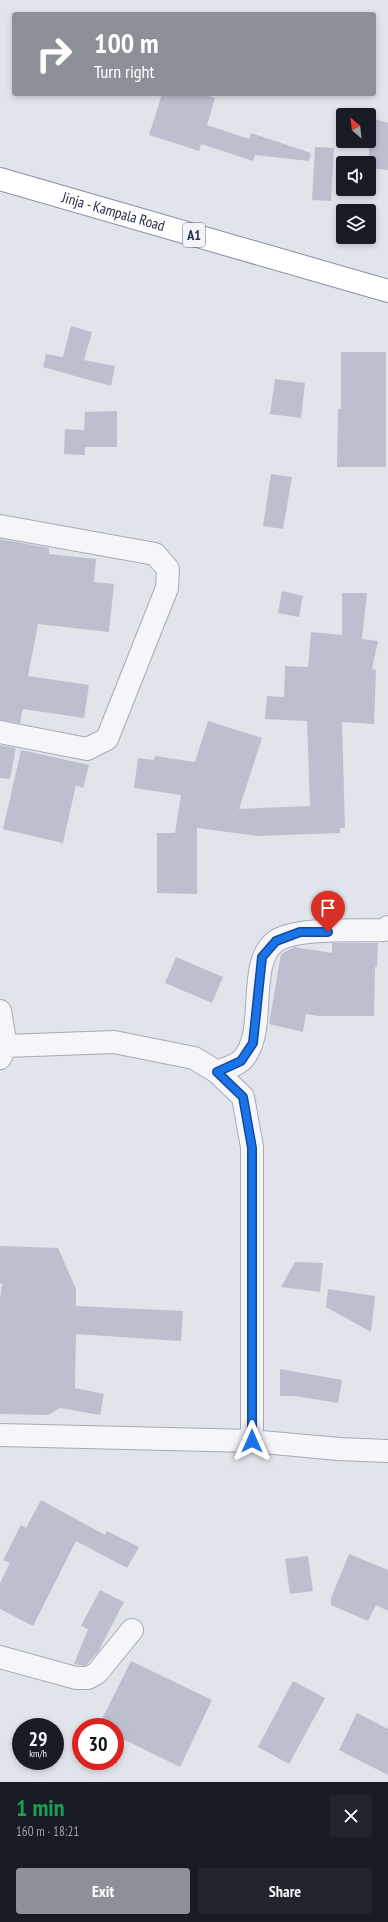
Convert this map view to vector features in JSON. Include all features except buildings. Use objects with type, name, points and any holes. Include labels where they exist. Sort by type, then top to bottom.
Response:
[{"type":"highway","name":"Jinja - Kampala Road","points":[[0,179],[388,291]]},
{"type":"street","points":[[0,526],[155,554],[168,569],[167,588],[107,739],[87,749],[0,732]]},
{"type":"street","points":[[217,1072],[241,1061],[253,1043],[262,957],[276,941],[300,932],[384,930],[388,927]]},
{"type":"street","points":[[0,1012],[2,1051],[114,1042],[194,1058],[217,1072],[243,1097],[252,1148],[252,1441]]},
{"type":"street","points":[[1,1437],[252,1441],[339,1449],[388,1451]]},
{"type":"street","points":[[0,1657],[76,1678],[88,1678],[97,1673],[132,1630]]},
{"type":"route","points":[[252,1441],[252,1148],[243,1097],[217,1072],[241,1061],[253,1043],[262,957],[276,941],[300,932],[328,932]]}]
